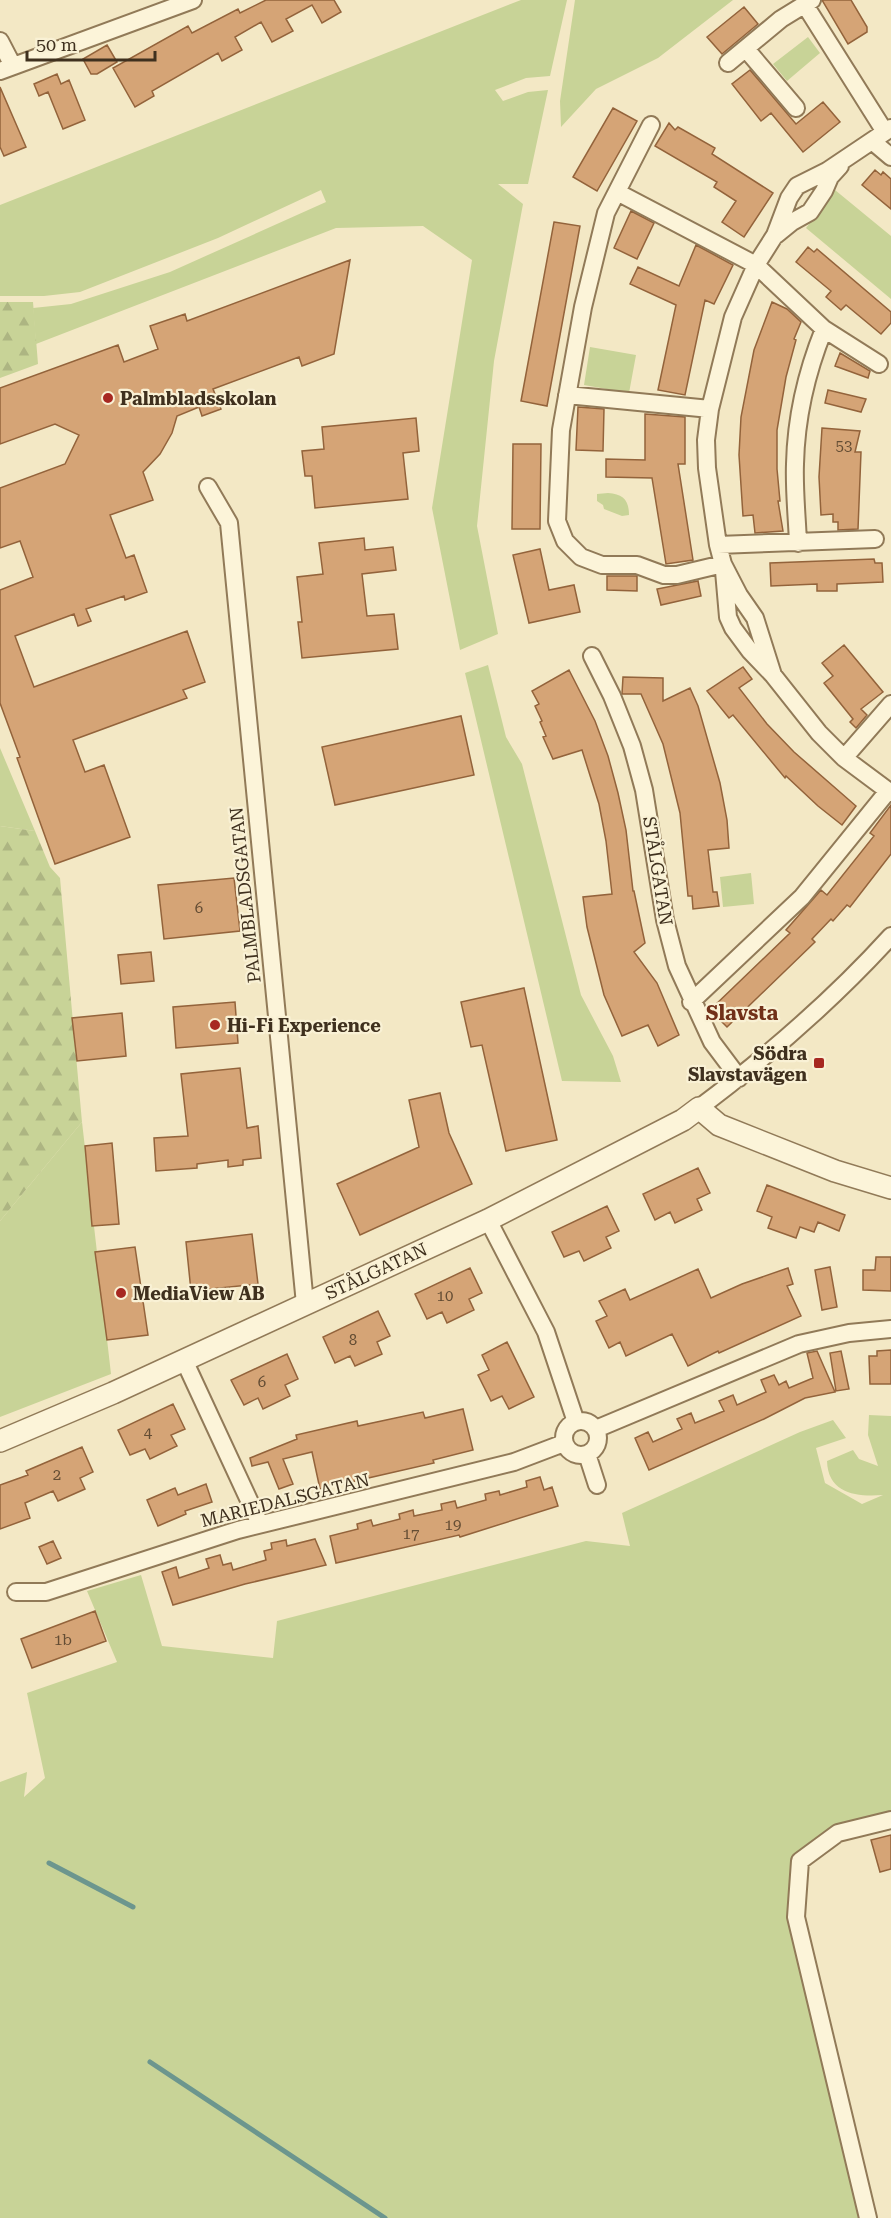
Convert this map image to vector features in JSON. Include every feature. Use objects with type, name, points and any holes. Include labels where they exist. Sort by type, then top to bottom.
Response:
[{"type":"street","points":[[0,41],[7,69],[192,0]]},
{"type":"street","points":[[728,63],[781,19],[808,2],[883,133],[891,157]]},
{"type":"street","points":[[746,48],[796,108]]},
{"type":"street","points":[[651,124],[606,213],[583,307],[561,430],[557,521],[566,541],[580,557],[602,565],[637,565],[664,574],[677,575],[723,564]]},
{"type":"street","points":[[692,1002],[802,897],[890,792],[844,758],[819,733],[733,628],[728,617],[723,564],[718,546],[707,468],[706,440],[710,409],[733,317],[756,265],[775,235],[789,198],[797,186],[828,171],[883,133]]},
{"type":"street","points":[[775,235],[810,212],[830,177],[856,151]]},
{"type":"street","points":[[617,192],[756,265],[825,329],[879,364]]},
{"type":"street","points":[[798,543],[795,464],[803,396],[812,358],[825,329]]},
{"type":"street","points":[[567,395],[710,409]]},
{"type":"street","name":"PALMBLADSGATAN","points":[[208,487],[229,523],[305,1304]]},
{"type":"street","points":[[718,546],[875,539]]},
{"type":"street","points":[[723,564],[739,595],[755,618],[773,675]]},
{"type":"street","name":"STÅLGATAN","points":[[592,656],[612,696],[632,746],[646,800],[665,920],[677,966],[712,1042],[740,1078]]},
{"type":"street","points":[[844,758],[891,704]]},
{"type":"street","name":"STÅLGATAN","points":[[0,1441],[113,1394],[488,1220],[683,1120],[740,1078],[821,1008],[891,936]]},
{"type":"street","points":[[699,1108],[718,1125],[835,1171],[891,1188]]},
{"type":"street","points":[[488,1220],[546,1332],[576,1422]]},
{"type":"street","points":[[596,1429],[800,1344],[849,1333],[891,1329]]},
{"type":"street","points":[[184,1360],[260,1524]]},
{"type":"street","points":[[585,1421],[596,1429],[598,1443],[592,1452],[576,1455],[564,1443],[565,1431],[576,1422],[585,1421]]},
{"type":"street","name":"MARIEDALSGATAN","points":[[16,1592],[46,1592],[260,1524],[359,1502],[514,1462],[564,1443]]},
{"type":"street","points":[[587,1454],[597,1485]]},
{"type":"street","points":[[868,2218],[796,1917],[800,1861],[838,1833],[891,1820]]},
{"type":"green space","points":[[521,0],[567,0],[550,76],[526,78],[495,90],[503,101],[528,92],[548,90],[528,184],[498,184],[523,204],[494,361],[477,526],[498,634],[460,650],[432,508],[472,260],[423,226],[336,228],[36,344],[33,308],[71,304],[170,272],[326,202],[321,190],[218,238],[80,292],[44,296],[0,296],[0,205]]},
{"type":"green space","points":[[575,0],[733,0],[658,58],[596,89],[561,127],[560,101]]},
{"type":"green space","points":[[808,37],[820,53],[787,81],[773,64]]},
{"type":"green space","points":[[835,190],[891,236],[891,299],[806,228]]},
{"type":"green space","points":[[0,302],[33,302],[38,364],[0,378]]},
{"type":"green space","points":[[590,347],[636,355],[629,393],[584,385]]},
{"type":"green space","points":[[608,493],[624,499],[628,505],[629,515],[622,516],[604,509],[603,505],[597,501],[597,494]]},
{"type":"green space","points":[[488,665],[506,737],[522,764],[581,995],[613,1056],[621,1082],[562,1081],[465,673]]},
{"type":"green space","points":[[0,748],[35,831],[0,826]]},
{"type":"green space","points":[[0,826],[35,831],[50,867],[60,878],[82,1122],[0,1221]]},
{"type":"green space","points":[[751,873],[754,904],[723,907],[720,877]]},
{"type":"green space","points":[[82,1122],[111,1374],[0,1417],[0,1221]]},
{"type":"green space","points":[[869,1415],[891,1416],[891,1820],[838,1833],[809,1855],[796,1917],[868,2218],[0,2218],[0,1782],[27,1772],[24,1797],[45,1778],[27,1693],[117,1662],[87,1591],[141,1575],[162,1646],[273,1658],[277,1621],[586,1541],[630,1546],[622,1513],[800,1432],[833,1420],[846,1438],[816,1448],[825,1483],[862,1504],[883,1495],[854,1494],[838,1487],[829,1472],[827,1461],[853,1450],[859,1459],[878,1466],[868,1435]]},
{"type":"building","points":[[266,0],[334,0],[341,12],[322,23],[312,5],[286,19],[293,31],[272,42],[261,22],[235,37],[242,50],[222,61],[218,53],[152,91],[154,96],[135,107],[113,68],[188,26],[192,33],[238,9],[240,13]]},
{"type":"building","points":[[822,0],[851,0],[867,27],[867,32],[848,44]]},
{"type":"building","points":[[744,7],[758,24],[722,54],[707,37]]},
{"type":"building","points":[[107,45],[117,62],[97,74],[91,74],[83,59]]},
{"type":"building","points":[[750,70],[796,124],[823,102],[840,122],[803,152],[771,113],[761,121],[732,84]]},
{"type":"building","points":[[57,74],[61,84],[69,80],[85,120],[63,129],[48,92],[39,96],[34,84]]},
{"type":"building","points":[[0,87],[26,147],[4,156],[0,147]]},
{"type":"building","points":[[613,108],[637,121],[597,191],[573,177]]},
{"type":"building","points":[[669,123],[675,130],[678,127],[715,148],[712,154],[773,193],[744,237],[722,222],[736,201],[714,187],[717,182],[655,146]]},
{"type":"building","points":[[875,170],[881,175],[883,172],[891,179],[891,209],[862,185]]},
{"type":"building","points":[[631,211],[654,223],[637,259],[614,248]]},
{"type":"building","points":[[554,222],[580,226],[547,406],[521,401]]},
{"type":"building","points":[[696,245],[733,265],[714,304],[705,300],[685,395],[658,390],[676,305],[630,284],[638,267],[679,286]]},
{"type":"building","points":[[808,247],[814,252],[817,249],[891,312],[891,323],[881,334],[846,305],[841,310],[826,297],[831,291],[796,262]]},
{"type":"building","points":[[350,260],[334,354],[302,366],[299,357],[213,389],[221,409],[202,416],[199,407],[177,416],[172,433],[160,454],[143,472],[153,500],[110,515],[126,558],[134,555],[147,592],[125,600],[124,596],[86,609],[91,621],[78,626],[74,614],[15,636],[34,687],[187,631],[205,682],[183,690],[187,698],[73,740],[85,772],[104,765],[130,837],[55,864],[0,703],[0,590],[33,577],[20,541],[0,548],[0,488],[65,464],[79,435],[55,424],[0,444],[0,388],[118,345],[124,362],[158,349],[150,326],[185,314],[187,321]]},
{"type":"building","points":[[772,302],[787,309],[801,322],[794,339],[796,340],[786,377],[777,430],[780,501],[778,501],[783,531],[755,533],[753,515],[743,516],[739,455],[741,417],[754,350]]},
{"type":"building","points":[[840,353],[870,371],[868,378],[835,366]]},
{"type":"building","points":[[828,390],[866,399],[861,412],[825,403]]},
{"type":"building","points":[[578,407],[604,409],[603,451],[576,450]]},
{"type":"building","points":[[645,414],[685,417],[685,464],[678,464],[693,560],[666,564],[652,478],[606,477],[606,459],[645,460]]},
{"type":"building","points":[[416,418],[419,451],[403,453],[408,499],[315,508],[312,476],[305,476],[302,451],[324,449],[322,427]]},
{"type":"building","points":[[822,428],[860,431],[855,452],[861,452],[858,529],[838,530],[838,522],[833,522],[833,514],[821,515],[819,477]]},
{"type":"building","points":[[513,444],[541,444],[540,529],[512,529]]},
{"type":"building","points":[[364,538],[365,550],[393,547],[396,570],[362,574],[367,616],[394,614],[398,649],[302,658],[298,622],[302,622],[297,577],[323,574],[319,543]]},
{"type":"building","points":[[540,549],[549,590],[574,585],[580,612],[529,623],[513,555]]},
{"type":"building","points":[[874,559],[875,563],[882,563],[883,582],[837,584],[837,591],[817,591],[817,584],[771,586],[770,563]]},
{"type":"building","points":[[607,576],[637,576],[637,591],[607,590]]},
{"type":"building","points":[[698,581],[701,596],[661,605],[657,589]]},
{"type":"building","points":[[844,645],[883,692],[861,709],[867,715],[856,728],[850,722],[853,719],[824,683],[833,676],[822,663]]},
{"type":"building","points":[[743,667],[752,679],[739,688],[767,724],[794,752],[856,806],[842,825],[786,776],[785,778],[733,715],[729,718],[707,691]]},
{"type":"building","points":[[569,670],[595,721],[618,793],[626,830],[633,891],[645,943],[634,952],[657,983],[679,1035],[658,1046],[648,1025],[622,1036],[604,995],[587,927],[583,897],[612,894],[599,804],[582,750],[553,759],[543,737],[546,736],[535,706],[539,704],[532,691]]},
{"type":"building","points":[[623,677],[663,678],[663,701],[690,688],[698,706],[720,783],[727,820],[729,848],[708,850],[713,892],[717,892],[719,906],[693,909],[692,896],[688,896],[680,813],[663,744],[641,694],[622,694]]},
{"type":"building","points":[[461,716],[474,775],[335,805],[322,747]]},
{"type":"building","points":[[891,805],[891,854],[850,907],[847,905],[833,921],[831,919],[812,939],[815,942],[727,1027],[710,1010],[790,933],[786,930],[821,890],[827,895],[874,836],[870,833]]},
{"type":"building","points":[[234,878],[240,931],[164,939],[158,885]]},
{"type":"building","points":[[151,952],[154,981],[121,984],[118,955]]},
{"type":"building","points":[[524,988],[557,1140],[506,1151],[482,1045],[471,1047],[461,1002]]},
{"type":"building","points":[[235,1002],[238,1043],[176,1048],[173,1007]]},
{"type":"building","points":[[122,1013],[126,1056],[77,1061],[72,1018]]},
{"type":"building","points":[[240,1068],[247,1128],[258,1126],[261,1158],[243,1160],[243,1165],[228,1167],[228,1160],[197,1164],[197,1168],[156,1171],[154,1138],[188,1136],[181,1074]]},
{"type":"building","points":[[440,1093],[449,1133],[472,1184],[360,1235],[337,1184],[419,1147],[409,1100]]},
{"type":"building","points":[[112,1143],[119,1224],[92,1226],[85,1146]]},
{"type":"building","points":[[698,1168],[710,1193],[697,1199],[702,1210],[675,1223],[670,1212],[655,1220],[643,1194]]},
{"type":"building","points":[[767,1185],[845,1215],[839,1231],[818,1222],[814,1232],[800,1227],[796,1238],[768,1228],[772,1217],[757,1211]]},
{"type":"building","points":[[607,1206],[619,1231],[606,1237],[611,1248],[584,1261],[579,1251],[564,1257],[552,1232]]},
{"type":"building","points":[[252,1234],[258,1284],[191,1291],[186,1242]]},
{"type":"building","name":"MediaView AB","points":[[135,1247],[148,1335],[107,1340],[95,1252]]},
{"type":"building","points":[[876,1257],[891,1257],[891,1291],[863,1290],[863,1270],[875,1270]]},
{"type":"building","points":[[830,1267],[837,1307],[822,1310],[815,1270]]},
{"type":"building","points":[[470,1268],[482,1293],[469,1299],[474,1310],[447,1323],[442,1312],[427,1319],[415,1294]]},
{"type":"building","points":[[788,1268],[793,1284],[787,1286],[801,1316],[688,1366],[672,1334],[626,1356],[620,1342],[609,1348],[596,1321],[607,1316],[599,1301],[625,1289],[630,1300],[698,1269],[711,1298]]},
{"type":"building","points":[[378,1311],[390,1336],[377,1342],[382,1354],[355,1366],[350,1356],[335,1363],[323,1337]]},
{"type":"building","points":[[507,1342],[534,1397],[509,1409],[502,1396],[491,1401],[478,1375],[489,1370],[482,1355]]},
{"type":"building","points":[[891,1350],[891,1384],[870,1384],[869,1356],[877,1356],[877,1351]]},
{"type":"building","points":[[817,1351],[835,1392],[805,1398],[764,1419],[649,1470],[635,1438],[648,1432],[653,1442],[682,1429],[677,1419],[691,1413],[695,1423],[724,1411],[719,1401],[733,1395],[737,1405],[766,1392],[761,1380],[774,1375],[779,1385],[786,1381],[789,1388],[813,1378],[807,1353]]},
{"type":"building","points":[[841,1351],[849,1389],[836,1391],[830,1353]]},
{"type":"building","points":[[287,1354],[298,1379],[285,1385],[290,1396],[263,1409],[258,1398],[244,1405],[231,1380]]},
{"type":"building","points":[[173,1404],[185,1429],[171,1435],[177,1446],[150,1459],[145,1449],[130,1455],[118,1430]]},
{"type":"building","points":[[463,1409],[473,1450],[433,1460],[434,1463],[320,1489],[312,1452],[283,1459],[293,1484],[279,1489],[268,1462],[252,1466],[250,1458],[297,1439],[296,1435],[357,1421],[358,1426],[423,1412],[425,1418]]},
{"type":"building","points":[[82,1447],[93,1472],[80,1478],[85,1489],[58,1501],[53,1491],[25,1503],[30,1518],[0,1529],[0,1485],[28,1475],[26,1471]]},
{"type":"building","points":[[540,1477],[544,1490],[552,1487],[558,1506],[460,1537],[459,1535],[336,1563],[330,1536],[358,1529],[357,1524],[371,1520],[373,1526],[400,1519],[399,1514],[413,1510],[414,1516],[442,1510],[441,1504],[455,1501],[457,1508],[486,1500],[485,1494],[499,1491],[500,1495],[527,1487],[526,1481]]},
{"type":"building","points":[[206,1484],[212,1502],[185,1511],[186,1514],[158,1526],[147,1500],[175,1488],[178,1495]]},
{"type":"building","points":[[315,1539],[326,1565],[245,1584],[173,1605],[162,1572],[176,1567],[179,1578],[209,1568],[206,1559],[220,1555],[223,1565],[231,1563],[233,1570],[266,1560],[264,1551],[272,1549],[271,1543],[286,1540],[287,1546]]},
{"type":"building","points":[[53,1541],[61,1558],[47,1564],[39,1547]]},
{"type":"building","points":[[95,1611],[106,1641],[32,1668],[21,1639]]},
{"type":"building","points":[[891,1835],[891,1869],[880,1872],[871,1840]]},
{"type":"waterway","points":[[49,1863],[133,1907]]},
{"type":"waterway","points":[[150,2062],[385,2218]]},
{"type":"place","name":"Palmbladsskolan","points":[[108,398]]},
{"type":"place","name":"Hi-Fi Experience","points":[[215,1025]]},
{"type":"place","name":"Södra Slavstavägen","points":[[819,1063]]},
{"type":"place","name":"MediaView AB","points":[[121,1293]]},
{"type":"district","name":"Slavsta","points":[[742,1013]]}]
